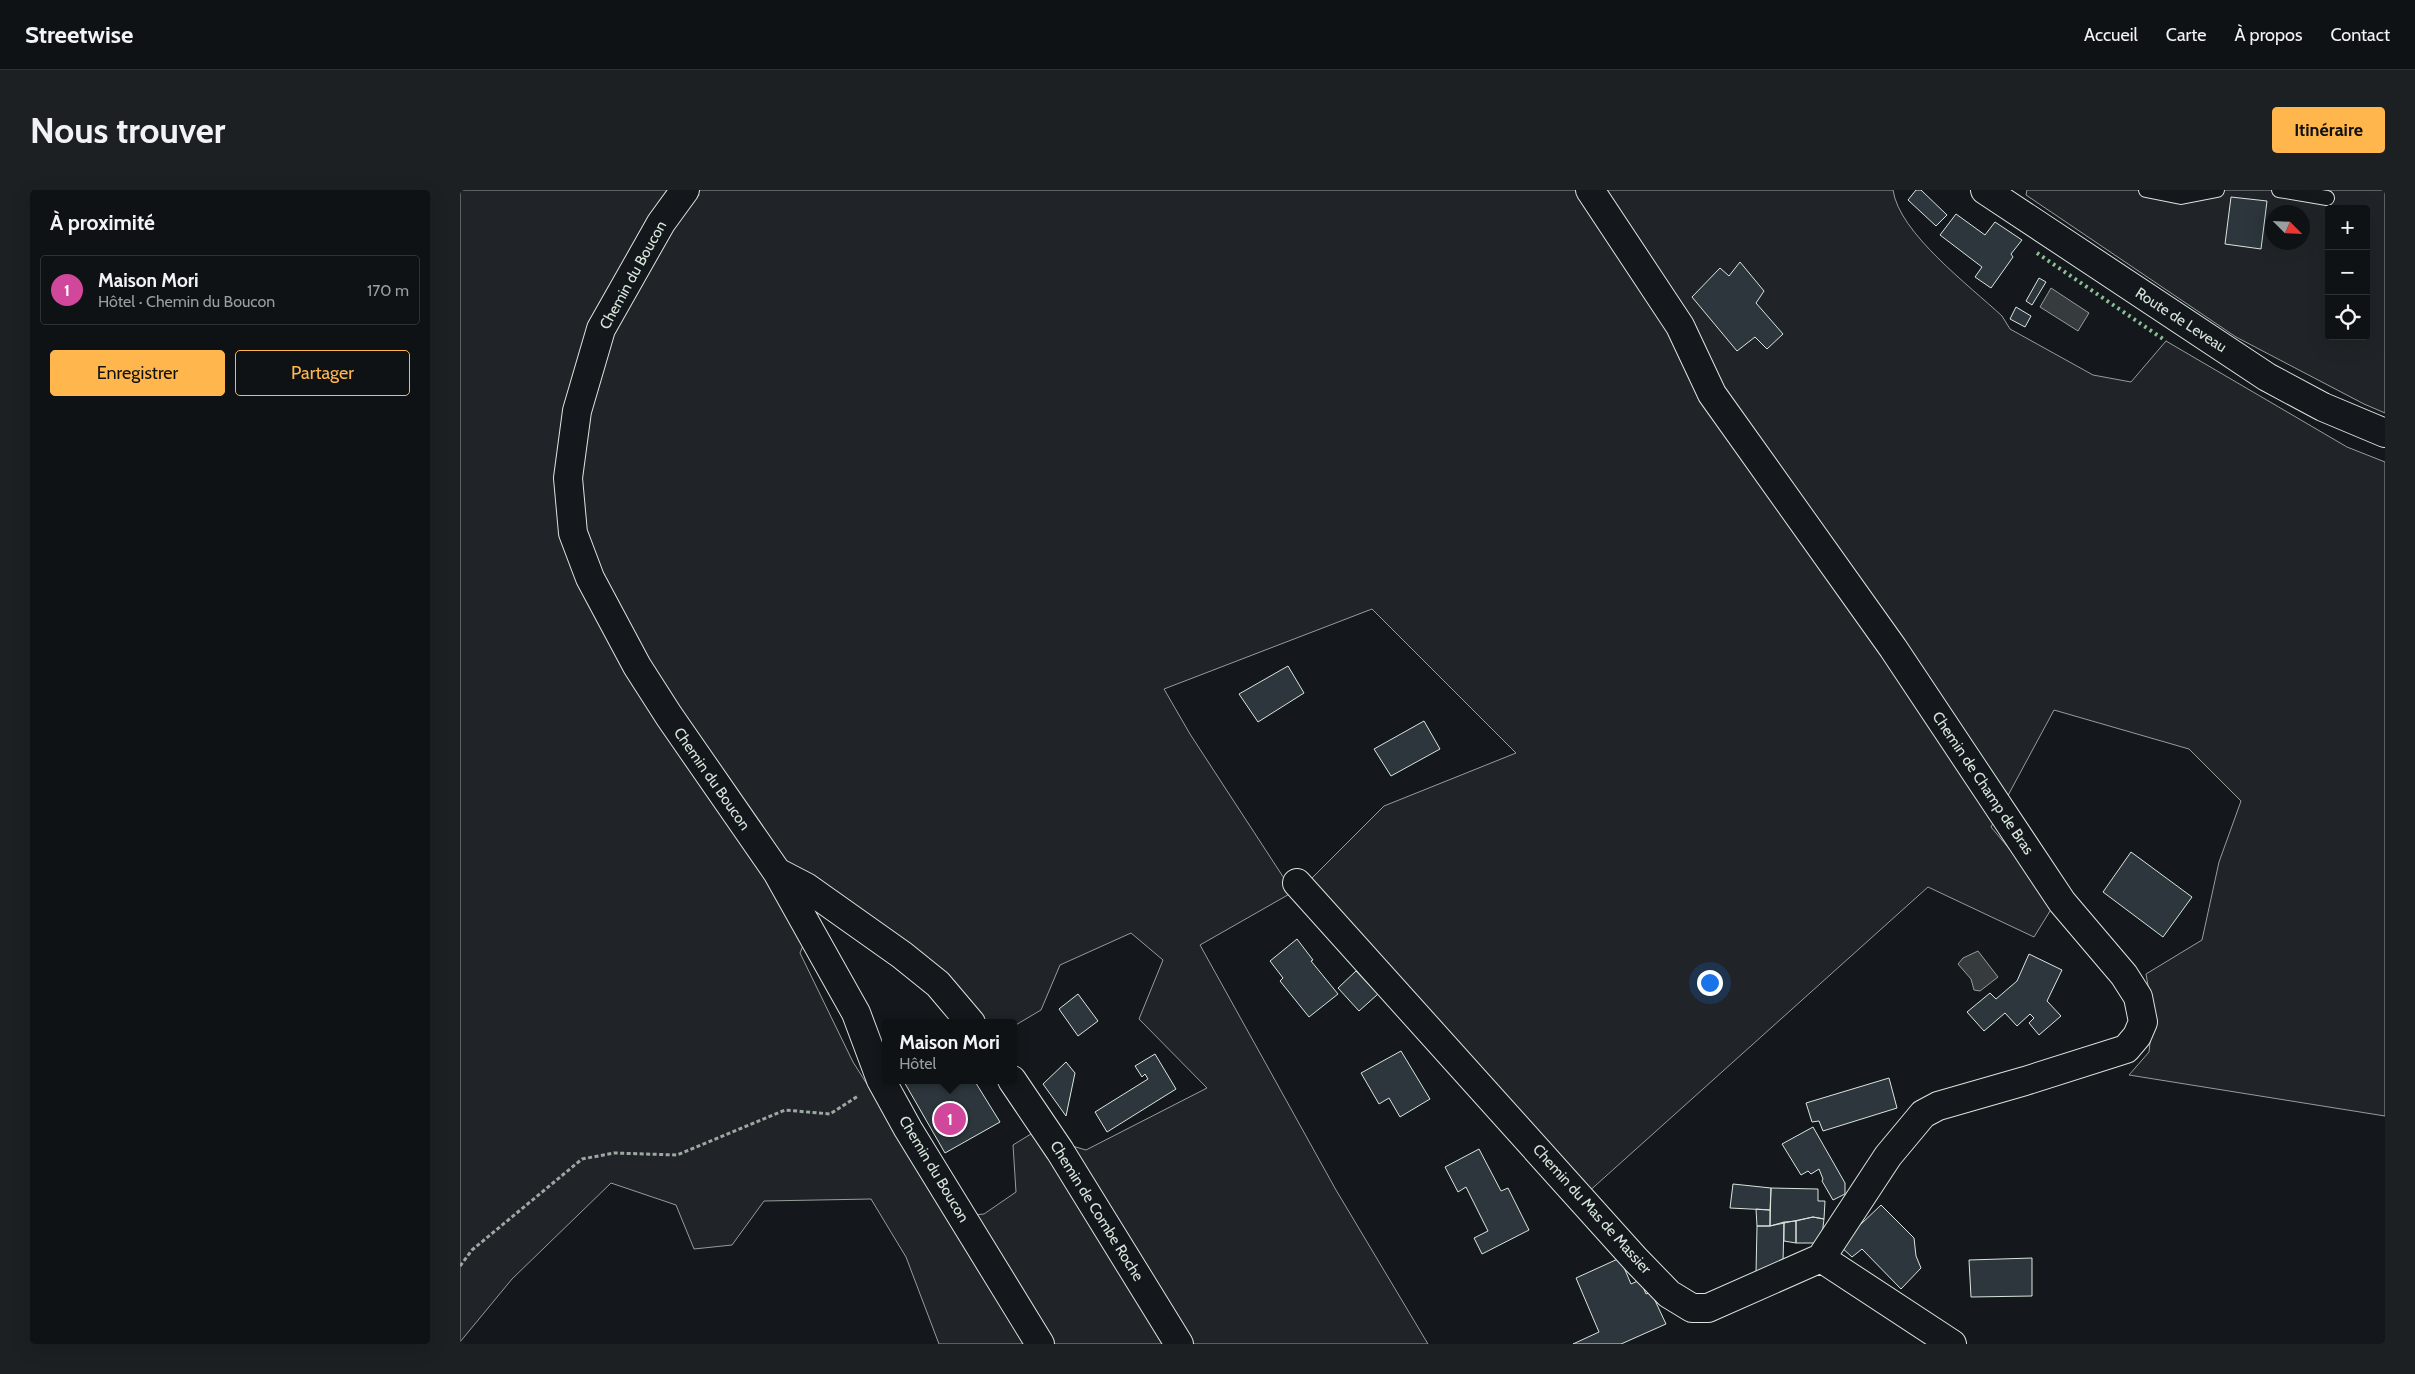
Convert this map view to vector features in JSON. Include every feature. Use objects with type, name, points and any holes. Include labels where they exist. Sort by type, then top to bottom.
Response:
[{"type":"street","name":"Chemin du Boucon","points":[[685,190],[661,223],[601,329],[576,411],[568,478],[573,533],[590,578],[637,666],[777,872],[856,1013],[881,1080]]},
{"type":"street","name":"Chemin de Champ de Bras","points":[[1590,190],[1680,326],[1712,394],[1894,648],[2062,902],[2124,975],[2138,997],[2143,1022],[2137,1036],[2126,1049],[1938,1106],[1923,1114],[1888,1156],[1821,1258]]},
{"type":"street","name":"Route de Leveau","points":[[1986,190],[2267,377],[2323,407],[2385,434]]},
{"type":"street","points":[[777,872],[806,887],[902,955],[938,984],[968,1019]]},
{"type":"street","name":"Chemin du Mas de Massier","points":[[1298,883],[1636,1260],[1670,1294],[1692,1308],[1708,1308],[1821,1258]]},
{"type":"street","name":"Chemin du Boucon","points":[[883,1084],[908,1129],[1040,1344]]},
{"type":"street","name":"Chemin de Combe Roche","points":[[1015,1084],[1060,1151],[1179,1344]]},
{"type":"street","points":[[1821,1258],[1952,1344]]},
{"type":"lane","points":[[2146,190],[2181,197],[2218,190]]},
{"type":"lane","points":[[2279,190],[2327,198]]},
{"type":"path","points":[[460,1266],[472,1250],[582,1159],[614,1153],[677,1155],[785,1110],[830,1114],[881,1080]]},
{"type":"shaded area","points":[[460,190],[1893,190],[1898,207],[1908,224],[1922,241],[1955,274],[2002,316],[2010,329],[2093,375],[2131,382],[2166,341],[2347,447],[2385,462],[2385,1116],[2129,1075],[2149,1052],[2153,1014],[2146,974],[2202,940],[2219,862],[2241,801],[2189,749],[2054,710],[1991,827],[2055,903],[2034,937],[1928,887],[1586,1194],[1306,884],[1384,806],[1516,753],[1372,609],[1164,689],[1190,734],[1293,892],[1200,945],[1336,1190],[1428,1344],[939,1344],[906,1257],[871,1199],[764,1201],[732,1245],[694,1249],[676,1205],[611,1183],[512,1279],[460,1342]]},
{"type":"shaded area","points":[[2027,190],[2385,190],[2385,413],[2364,404],[2236,337],[2026,195]]},
{"type":"shaded area","points":[[2051,288],[2089,313],[2078,331],[2040,307]]},
{"type":"shaded area","points":[[1978,951],[1998,977],[1980,991],[1974,990],[1971,979],[1958,964],[1963,958]]},
{"type":"building","points":[[1916,190],[1921,190],[1947,215],[1936,226],[1908,200]]},
{"type":"building","points":[[2231,197],[2267,201],[2261,249],[2225,244]]},
{"type":"building","points":[[1956,214],[1985,235],[1995,222],[2022,240],[2011,254],[2013,257],[1991,288],[1975,277],[1982,267],[1940,235]]},
{"type":"building","points":[[1740,262],[1764,291],[1756,303],[1783,334],[1767,349],[1755,337],[1737,351],[1692,297],[1720,268],[1729,276]]},
{"type":"building","points":[[2039,278],[2046,282],[2032,305],[2026,301]]},
{"type":"building","points":[[2016,307],[2031,316],[2025,327],[2010,319]]},
{"type":"building","points":[[1288,666],[1304,693],[1258,722],[1239,694]]},
{"type":"building","points":[[1424,721],[1440,749],[1391,776],[1374,749]]},
{"type":"building","points":[[2131,852],[2192,897],[2163,937],[2103,892]]},
{"type":"building","points":[[1297,939],[1313,960],[1311,961],[1338,994],[1309,1017],[1280,981],[1283,978],[1270,961]]},
{"type":"building","points":[[2029,954],[2062,970],[2047,1001],[2061,1016],[2039,1035],[2029,1023],[2034,1018],[2030,1014],[2017,1026],[2005,1013],[1984,1031],[1967,1012],[1990,993],[1996,999],[2017,981]]},
{"type":"building","points":[[1356,971],[1378,994],[1359,1011],[1338,988]]},
{"type":"building","points":[[1078,994],[1098,1021],[1078,1036],[1059,1009]]},
{"type":"building","points":[[1401,1051],[1430,1099],[1400,1117],[1389,1098],[1379,1104],[1361,1073]]},
{"type":"building","points":[[1155,1054],[1176,1089],[1107,1132],[1095,1112],[1148,1079],[1145,1074],[1142,1077],[1135,1066]]},
{"type":"building","points":[[1066,1062],[1075,1073],[1066,1116],[1043,1084]]},
{"type":"building","points":[[1889,1078],[1897,1108],[1823,1131],[1819,1121],[1812,1122],[1806,1103]]},
{"type":"building","points":[[905,1084],[976,1084],[1000,1122],[945,1153]]},
{"type":"building","points":[[1813,1127],[1845,1183],[1845,1194],[1833,1200],[1822,1181],[1819,1169],[1811,1174],[1808,1171],[1801,1175],[1782,1144]]},
{"type":"building","points":[[1479,1149],[1501,1191],[1508,1188],[1529,1230],[1482,1254],[1474,1238],[1488,1231],[1466,1187],[1458,1192],[1445,1167]]},
{"type":"building","points":[[1733,1184],[1771,1188],[1770,1210],[1730,1208]]},
{"type":"building","points":[[1771,1188],[1818,1189],[1818,1201],[1825,1201],[1824,1219],[1813,1217],[1770,1226]]},
{"type":"building","points":[[1881,1205],[1914,1238],[1916,1256],[1921,1268],[1901,1289],[1862,1249],[1852,1257],[1839,1245]]},
{"type":"building","points":[[1756,1209],[1770,1210],[1770,1226],[1757,1226]]},
{"type":"building","points":[[1813,1217],[1824,1219],[1821,1243],[1796,1243],[1796,1221]]},
{"type":"building","points":[[1796,1221],[1796,1243],[1784,1241],[1784,1222]]},
{"type":"building","points":[[1784,1222],[1783,1262],[1756,1273],[1757,1226],[1770,1226]]},
{"type":"building","points":[[1620,1258],[1631,1284],[1640,1280],[1646,1294],[1651,1292],[1666,1324],[1621,1344],[1573,1344],[1599,1332],[1576,1278]]},
{"type":"building","points":[[2032,1258],[2032,1296],[1971,1297],[1969,1260]]},
{"type":"hedge","points":[[2037,253],[2166,341]]},
{"type":"place","name":"Maison Mori","points":[[950,1119]]}]
